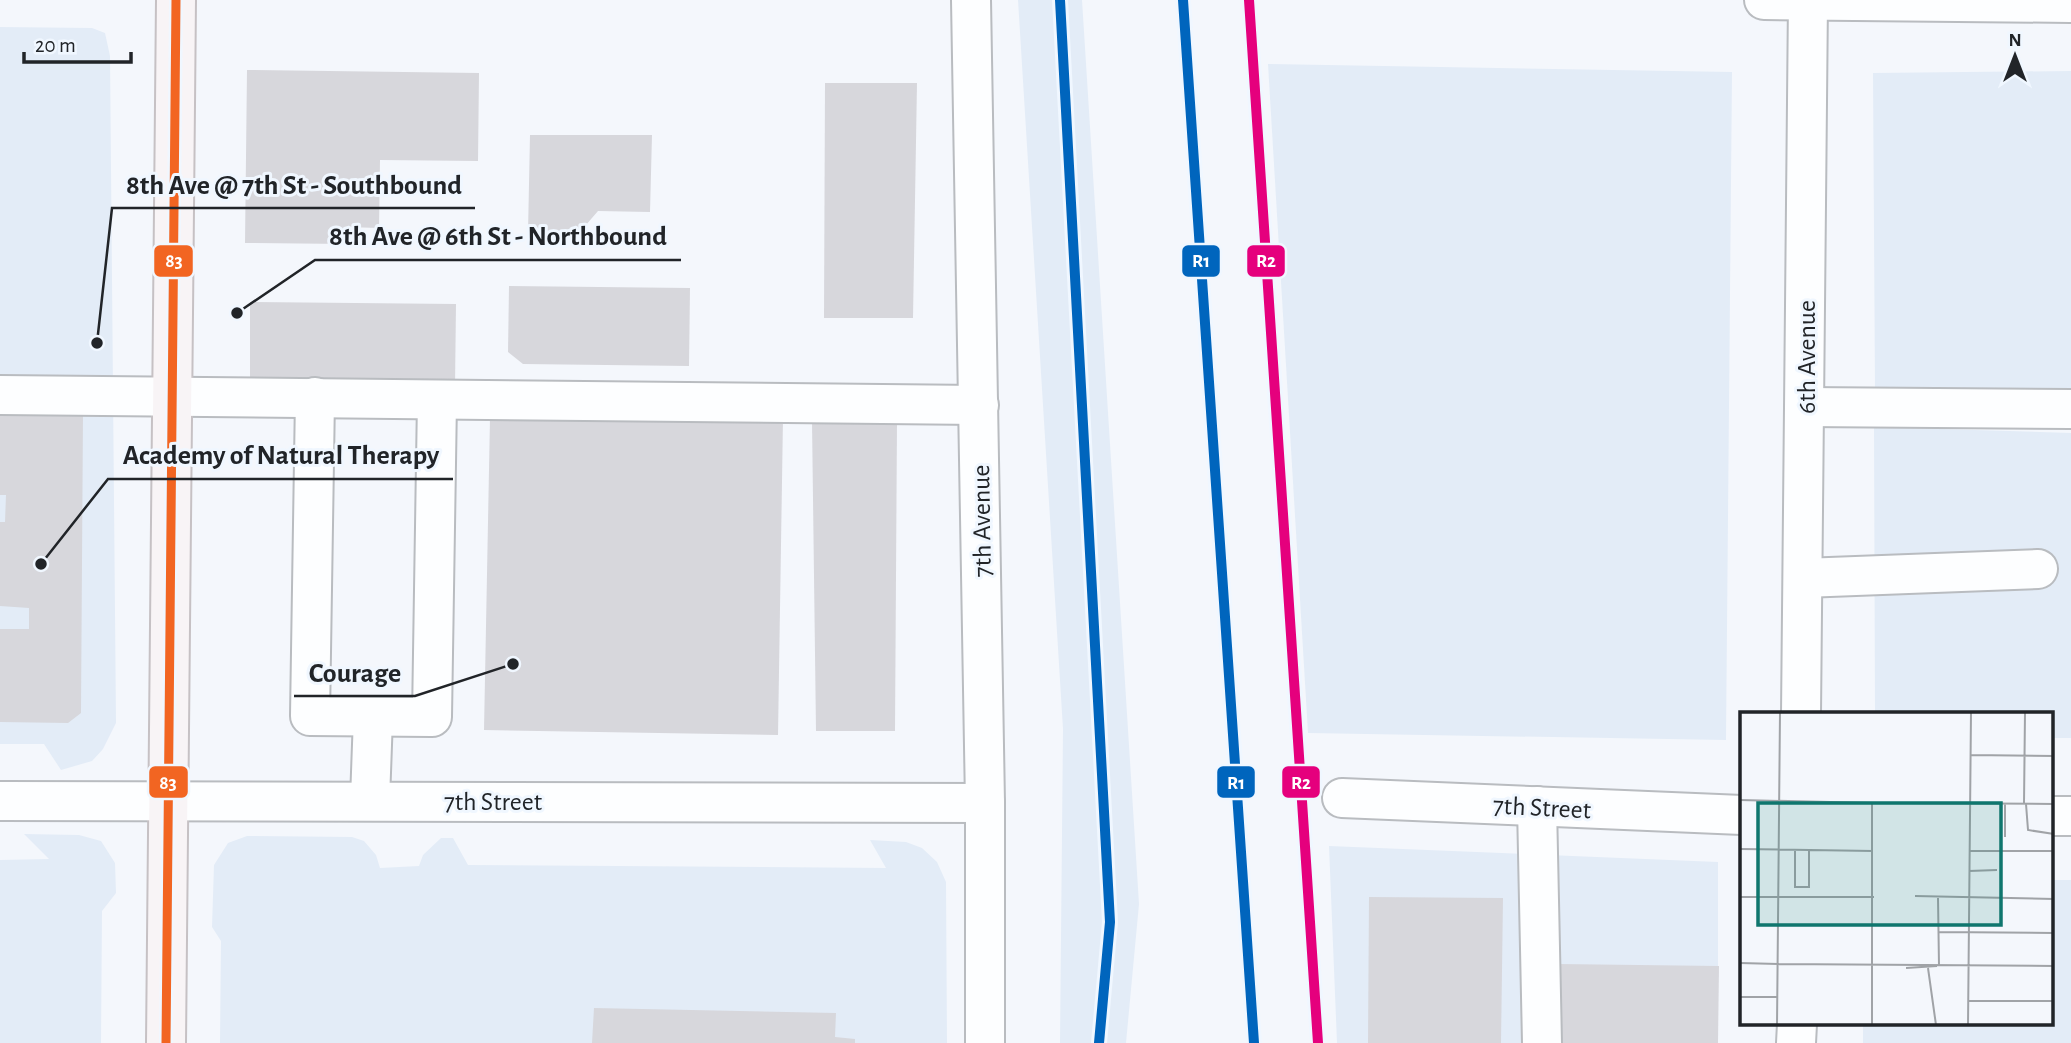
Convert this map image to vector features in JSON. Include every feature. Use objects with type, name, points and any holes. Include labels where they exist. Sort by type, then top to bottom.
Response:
[{"type":"main road","points":[[166,1043],[176,0]]},
{"type":"street","name":"7th Avenue","points":[[971,0],[985,803],[985,1043]]},
{"type":"street","points":[[1765,0],[2071,3]]},
{"type":"street","name":"6th Avenue","points":[[1801,712],[1808,0]]},
{"type":"street","points":[[0,395],[979,405]]},
{"type":"street","points":[[315,397],[310,716],[432,717],[437,400]]},
{"type":"street","points":[[1805,407],[2071,409]]},
{"type":"street","points":[[1803,578],[2038,569]]},
{"type":"street","points":[[370,800],[373,717]]},
{"type":"street","name":"7th Street","points":[[1342,797],[1740,815]]},
{"type":"street","name":"7th Street","points":[[0,801],[985,803]]},
{"type":"street","points":[[1538,806],[1542,1043]]},
{"type":"shaded area","points":[[1018,0],[1082,0],[1139,904],[1126,1043],[1060,1043],[1063,729]]},
{"type":"shaded area","points":[[0,27],[92,28],[105,33],[110,56],[116,723],[103,749],[92,761],[61,770],[44,744],[0,744]]},
{"type":"shaded area","points":[[1268,64],[1732,72],[1726,740],[1308,733]]},
{"type":"shaded area","points":[[2071,71],[2071,390],[1875,391],[1873,73]]},
{"type":"shaded area","points":[[1874,427],[2071,433],[2071,738],[2054,738],[2054,712],[1875,712]]},
{"type":"shaded area","points":[[24,834],[79,835],[101,841],[115,863],[116,893],[102,911],[101,1043],[0,1043],[0,860],[49,859]]},
{"type":"shaded area","points":[[247,836],[352,837],[364,841],[376,855],[380,868],[419,866],[423,855],[441,838],[453,838],[468,865],[886,868],[870,840],[906,842],[922,848],[937,862],[946,882],[947,1043],[220,1043],[221,941],[212,927],[214,865],[228,843]]},
{"type":"shaded area","points":[[1329,846],[1718,862],[1718,1043],[1337,1043]]},
{"type":"shaded area","points":[[2054,880],[2071,880],[2071,1043],[1863,1043],[1863,1026],[2054,1026]]},
{"type":"building","points":[[247,70],[479,73],[478,161],[380,160],[379,228],[346,227],[346,244],[245,243]]},
{"type":"building","points":[[825,83],[917,83],[913,318],[824,318]]},
{"type":"building","points":[[530,135],[652,135],[650,212],[598,211],[579,233],[528,233]]},
{"type":"building","points":[[509,286],[690,288],[689,366],[523,364],[508,352]]},
{"type":"building","points":[[250,302],[456,304],[455,386],[250,384]]},
{"type":"building","points":[[0,413],[83,413],[81,713],[68,723],[0,722],[0,629],[29,629],[29,608],[0,606],[0,522],[5,522],[6,495],[0,495]]},
{"type":"building","points":[[490,418],[783,418],[778,735],[484,730]]},
{"type":"building","points":[[812,421],[897,423],[895,731],[816,731]]},
{"type":"building","points":[[1369,897],[1503,898],[1501,1043],[1368,1043]]},
{"type":"building","points":[[1558,964],[1719,966],[1718,1043],[1558,1043]]},
{"type":"building","points":[[594,1008],[836,1013],[835,1037],[855,1039],[855,1043],[592,1043]]},
{"type":"transit line","name":"83","points":[[166,1043],[176,0]]},
{"type":"transit line","name":"R1","points":[[1060,0],[1110,922],[1099,1043]]},
{"type":"transit line","name":"R1","points":[[1183,0],[1254,1043]]},
{"type":"transit line","name":"R2","points":[[1249,0],[1318,1043]]},
{"type":"place","name":"8th Ave @ 6th St - Northbound","points":[[237,313]]},
{"type":"place","name":"8th Ave @ 7th St - Southbound","points":[[97,343]]},
{"type":"place","name":"Academy of Natural Therapy","points":[[41,564]]},
{"type":"place","name":"Courage","points":[[513,664]]}]
